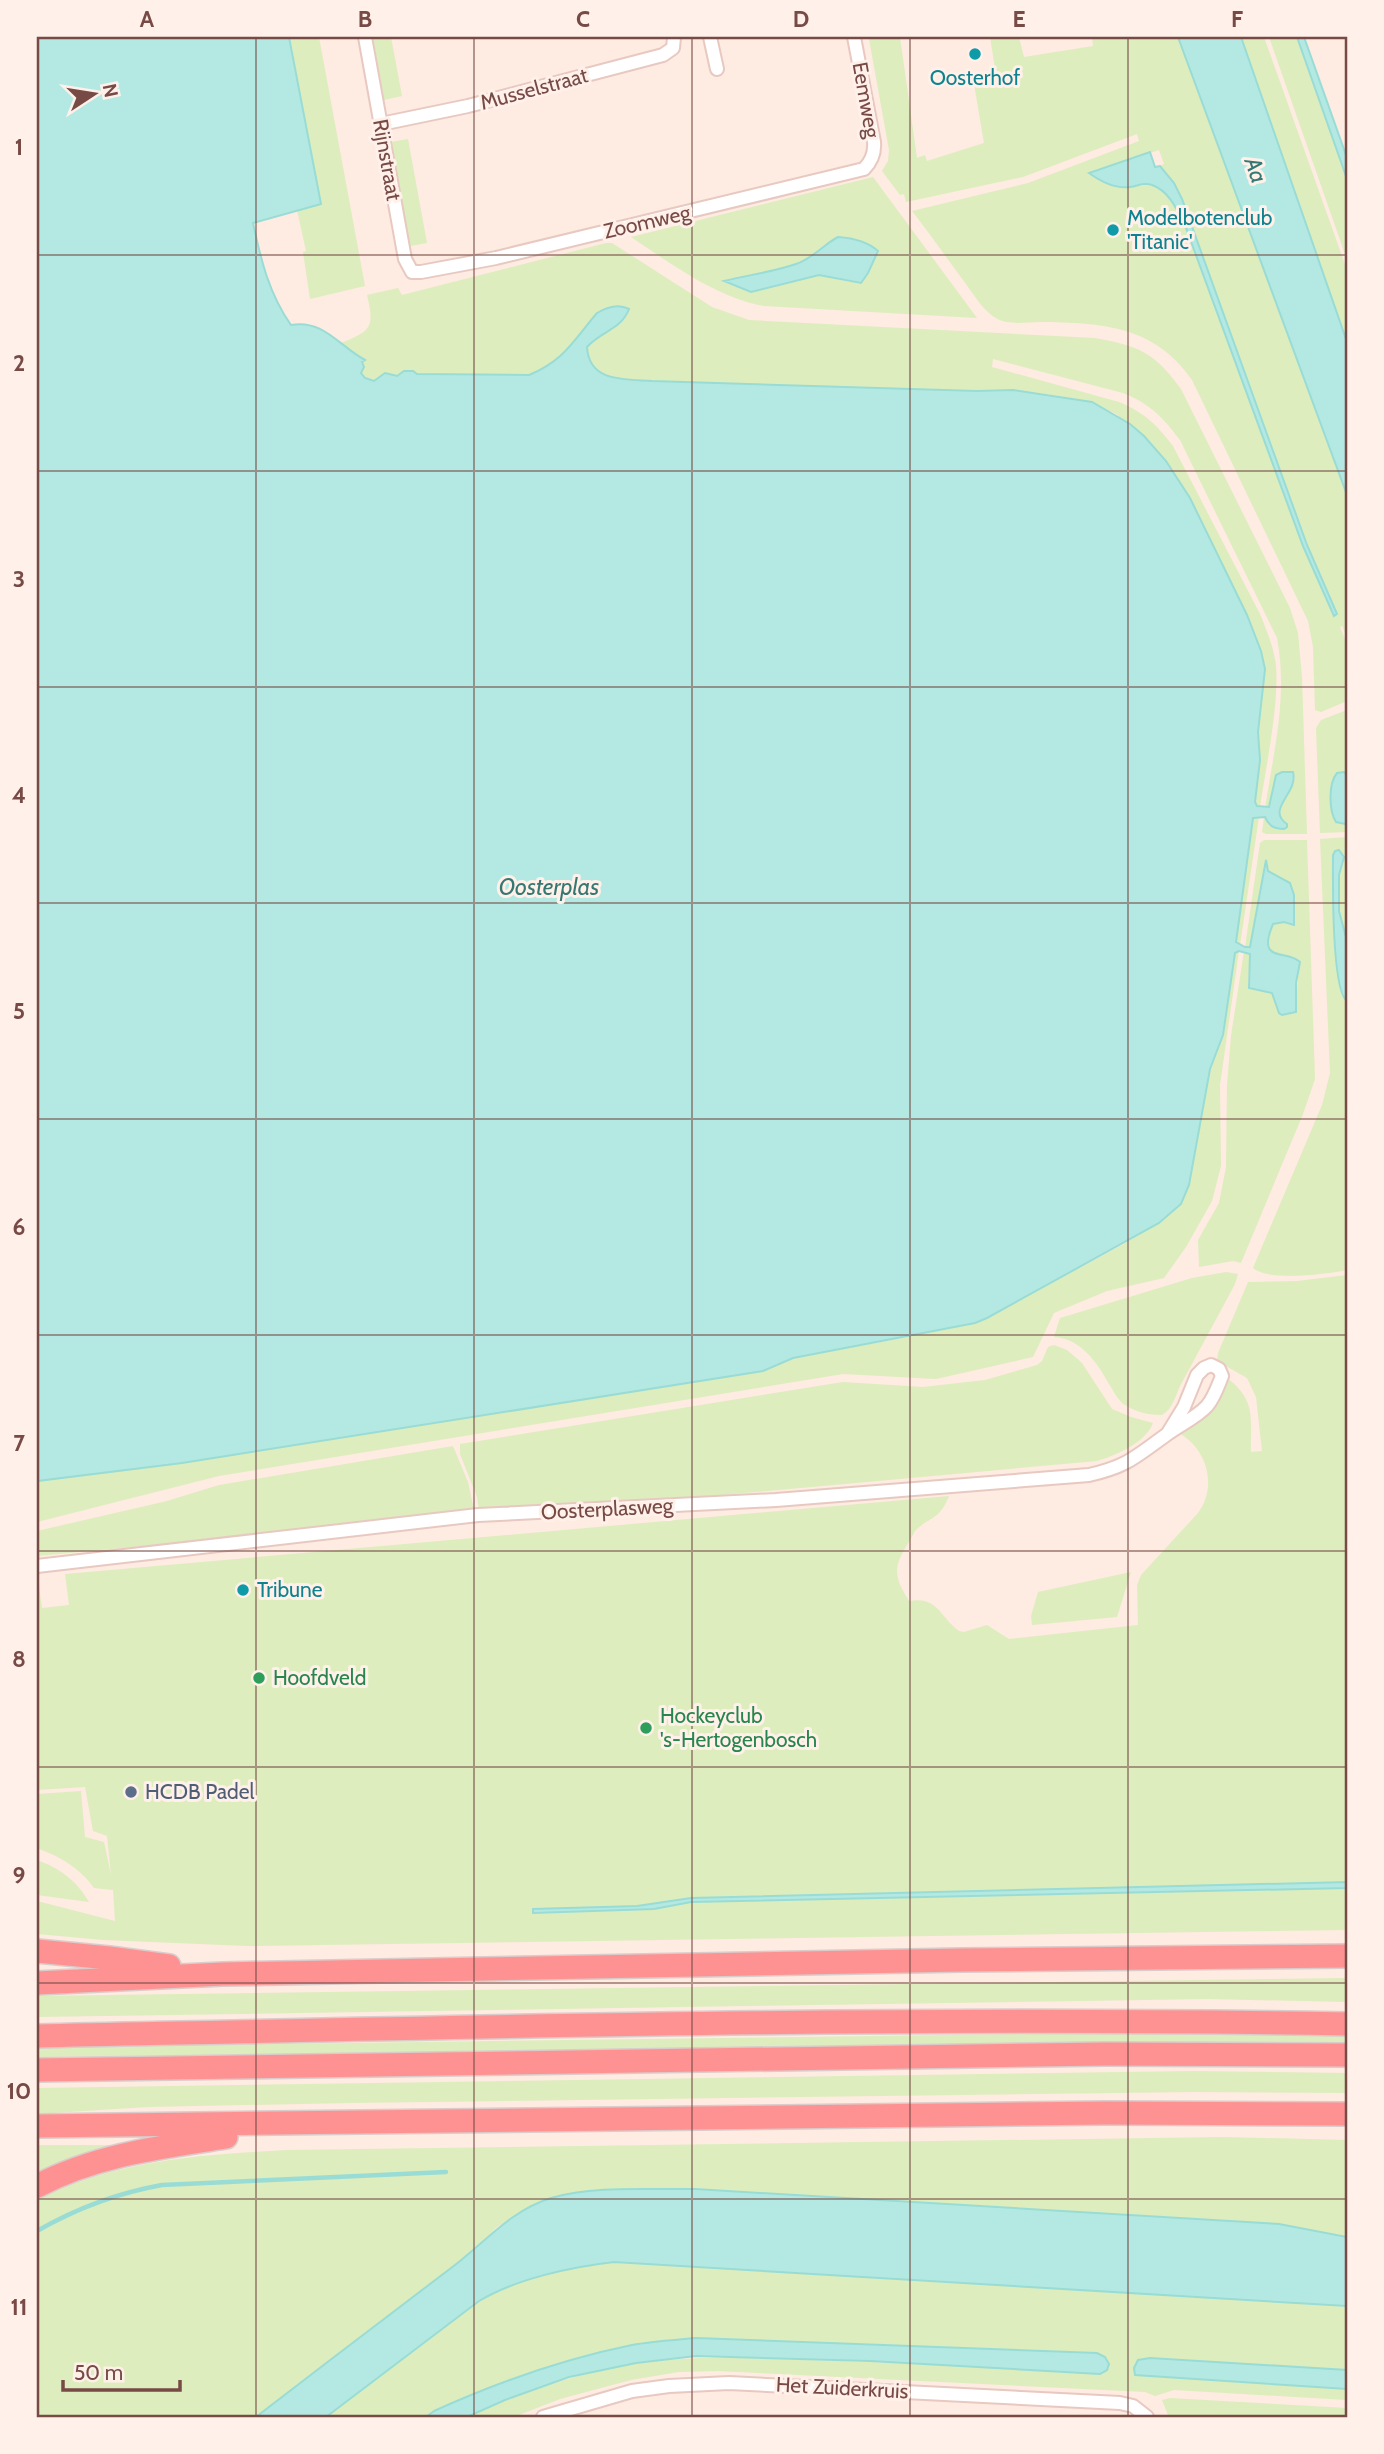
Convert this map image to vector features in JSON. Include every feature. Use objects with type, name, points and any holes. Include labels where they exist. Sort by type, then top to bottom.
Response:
[{"type":"highway","points":[[37,1951],[223,1974]]},
{"type":"highway","points":[[37,1983],[223,1974],[962,1960],[1347,1956]]},
{"type":"highway","points":[[37,2036],[731,2023],[1104,2021],[1347,2024]]},
{"type":"highway","points":[[37,2070],[1105,2054],[1347,2055]]},
{"type":"highway","points":[[37,2126],[301,2125],[1081,2113],[1347,2115]]},
{"type":"highway","points":[[37,2186],[74,2169],[129,2153],[301,2125]]},
{"type":"street","name":"Rijnstraat","points":[[365,37],[405,259],[412,272],[421,272]]},
{"type":"street","name":"Musselstraat","points":[[381,124],[468,106],[663,55],[673,48],[674,37]]},
{"type":"street","points":[[710,37],[717,69]]},
{"type":"street","name":"Eemweg","points":[[854,37],[874,142],[870,163]]},
{"type":"street","name":"Zoomweg","points":[[421,272],[496,258],[855,173],[870,163]]},
{"type":"street","name":"Oosterplasweg","points":[[37,1566],[478,1515],[776,1500],[1089,1475],[1114,1470],[1137,1458],[1207,1406],[1222,1376],[1219,1369],[1211,1365],[1197,1376],[1184,1407],[1168,1433]]},
{"type":"street","name":"Het Zuiderkruis","points":[[543,2417],[632,2391],[729,2383],[1119,2403],[1133,2406],[1146,2415]]},
{"type":"green space","points":[[290,37],[319,37],[365,286],[310,299],[303,252],[306,251],[297,210],[320,203]]},
{"type":"green space","points":[[373,37],[391,37],[402,96],[384,100]]},
{"type":"green space","points":[[900,37],[917,158],[925,155],[927,161],[984,143],[973,78],[996,75],[990,37],[1019,37],[1024,57],[1093,46],[1092,37],[1178,37],[1347,495],[1347,637],[1342,626],[1340,627],[1347,644],[1347,701],[1321,712],[1315,710],[1313,647],[1308,621],[1192,380],[1177,362],[1144,338],[1105,326],[1010,323],[999,320],[977,300],[912,211],[1028,183],[1139,141],[1137,134],[1023,177],[906,202],[904,194],[900,195],[882,171],[888,161],[889,150],[869,39]],"holes":[[[1159,150],[1164,164],[1160,166],[1174,183],[1182,199],[1307,545],[1337,614],[1334,615],[1303,546],[1186,227],[1177,209],[1159,188],[1144,185],[1114,186],[1089,173]]]},
{"type":"green space","points":[[1241,37],[1264,37],[1347,270],[1347,342]]},
{"type":"green space","points":[[1269,37],[1297,37],[1347,179],[1347,260]]},
{"type":"green space","points":[[408,139],[427,243],[410,246],[391,142]]},
{"type":"green space","points":[[873,177],[977,318],[764,306],[746,302],[711,287],[631,237]],"holes":[[[847,237],[878,251],[868,273],[850,282],[819,275],[751,292],[725,281],[797,264],[825,244]]]},
{"type":"green space","points":[[612,243],[712,307],[749,320],[1095,338],[1123,344],[1154,359],[1181,389],[1290,608],[1298,633],[1302,677],[1307,834],[1262,832],[1264,817],[1269,826],[1279,829],[1282,820],[1279,813],[1281,805],[1295,778],[1293,772],[1288,772],[1274,784],[1269,807],[1265,808],[1280,702],[1277,638],[1180,440],[1155,412],[1132,397],[993,359],[992,367],[1128,406],[1149,420],[1173,446],[1260,614],[1274,653],[1276,699],[1260,807],[1255,802],[1260,760],[1258,732],[1265,669],[1261,651],[1247,615],[1118,415],[1086,402],[1012,391],[619,379],[601,373],[589,358],[587,347],[596,336],[614,329],[597,313],[561,358],[529,375],[417,374],[412,371],[374,381],[365,378],[361,373],[364,360],[341,343],[359,335],[368,326],[371,314],[367,295],[398,288],[402,295]]},
{"type":"green space","points":[[1347,710],[1347,832],[1320,833],[1316,728],[1321,720]]},
{"type":"green space","points":[[1259,817],[1240,945],[1236,942],[1253,818]]},
{"type":"green space","points":[[1347,837],[1347,1270],[1298,1276],[1272,1275],[1253,1268],[1322,1105],[1330,1073],[1320,839]]},
{"type":"green space","points":[[1264,840],[1307,840],[1315,1079],[1241,1263],[1233,1261],[1199,1267],[1198,1240],[1219,1203],[1226,1167],[1227,1085],[1231,1036],[1244,951],[1250,954],[1248,984],[1272,993],[1279,1013],[1297,1006],[1299,959],[1276,954],[1268,942],[1273,924],[1284,922],[1293,925],[1290,883],[1268,871],[1266,864],[1250,947],[1245,947],[1260,843]]},
{"type":"green space","points":[[1239,951],[1220,1085],[1221,1166],[1212,1201],[1186,1247],[1164,1278],[1107,1291],[1054,1313],[1033,1357],[936,1379],[843,1374],[219,1476],[37,1522],[37,1481],[182,1463],[763,1371],[793,1358],[908,1337],[987,1318],[1122,1245],[1175,1210],[1210,1069],[1223,1035],[1235,953]]},
{"type":"green space","points":[[1226,1272],[1238,1274],[1235,1284],[1173,1403],[1162,1415],[1143,1413],[1125,1405],[1087,1353],[1072,1342],[1054,1337],[1060,1318],[1192,1278]]},
{"type":"green space","name":"Hockeyclub 's-Hertogenbosch","points":[[1347,1275],[1347,1882],[691,1898],[637,1906],[533,1909],[637,1910],[691,1902],[1347,1888],[1347,1930],[248,1946],[103,1940],[37,1934],[37,1901],[115,1921],[113,1890],[94,1888],[82,1874],[68,1864],[37,1848],[37,1794],[81,1791],[85,1837],[104,1842],[111,1875],[107,1836],[93,1831],[85,1787],[37,1790],[37,1573],[42,1608],[69,1605],[65,1574],[949,1496],[938,1514],[915,1531],[902,1553],[897,1567],[898,1580],[909,1601],[919,1600],[932,1604],[959,1631],[987,1625],[1009,1639],[1138,1625],[1137,1585],[1141,1575],[1198,1513],[1207,1491],[1208,1480],[1203,1458],[1197,1448],[1179,1433],[1227,1378],[1237,1386],[1248,1403],[1251,1452],[1262,1451],[1256,1397],[1247,1378],[1217,1361],[1248,1282],[1297,1281]]},
{"type":"green space","points":[[1054,1345],[1067,1350],[1082,1363],[1112,1409],[1153,1423],[1144,1437],[1121,1452],[1097,1461],[480,1517],[477,1497],[460,1454],[460,1444],[843,1382],[923,1387],[985,1380],[1037,1365],[1042,1361],[1048,1347]]},
{"type":"green space","points":[[453,1446],[468,1482],[475,1515],[37,1556],[37,1531],[167,1501],[219,1485]]},
{"type":"green space","points":[[1131,1572],[1117,1617],[1032,1625],[1031,1616],[1038,1592]]},
{"type":"green space","points":[[37,1860],[67,1876],[89,1902],[37,1895]]},
{"type":"green space","points":[[1347,1978],[1347,2002],[1208,1999],[37,2017],[37,1996]]},
{"type":"green space","points":[[1254,2031],[1347,2034],[1347,2043],[37,2057],[37,2047]]},
{"type":"green space","points":[[1192,2071],[1347,2073],[1347,2093],[1193,2092],[348,2103],[148,2107],[37,2114],[37,2088]]},
{"type":"green space","points":[[1224,2137],[1347,2140],[1347,2237],[1279,2224],[695,2189],[579,2192],[524,2210],[497,2227],[465,2257],[256,2417],[37,2417],[37,2200],[97,2176],[127,2168],[190,2157],[286,2150]]},
{"type":"green space","points":[[37,2145],[130,2145],[37,2179]]},
{"type":"green space","points":[[614,2262],[1347,2306],[1347,2370],[1150,2358],[1135,2375],[1347,2389],[1347,2400],[1174,2390],[1155,2396],[1145,2392],[718,2371],[679,2372],[631,2380],[560,2399],[514,2417],[467,2417],[572,2378],[638,2363],[681,2359],[844,2361],[1099,2374],[1107,2370],[1105,2357],[1097,2353],[696,2338],[632,2345],[556,2364],[482,2390],[426,2417],[326,2417],[479,2301],[510,2286],[544,2275]]},
{"type":"green space","points":[[1170,2398],[1347,2408],[1347,2417],[1168,2415],[1162,2400]]},
{"type":"water","name":"Oosterplas","points":[[37,37],[289,37],[321,204],[253,223],[256,237],[271,289],[291,325],[302,324],[322,330],[365,360],[362,362],[364,367],[361,373],[365,378],[374,381],[385,373],[397,376],[404,371],[417,374],[529,375],[560,356],[597,313],[621,306],[629,309],[621,322],[587,347],[594,367],[601,373],[619,379],[1013,390],[1092,402],[1130,424],[1144,436],[1166,461],[1190,498],[1247,615],[1261,651],[1265,669],[1258,732],[1260,760],[1255,802],[1257,806],[1269,807],[1276,775],[1293,772],[1294,780],[1281,806],[1281,818],[1287,827],[1275,828],[1265,817],[1253,818],[1236,942],[1250,947],[1266,860],[1268,871],[1290,883],[1294,895],[1294,925],[1284,922],[1273,924],[1268,945],[1275,953],[1300,962],[1296,983],[1296,1012],[1282,1015],[1272,993],[1249,988],[1250,954],[1239,951],[1235,953],[1223,1035],[1210,1069],[1189,1185],[1181,1204],[1159,1223],[975,1323],[793,1358],[763,1371],[182,1463],[37,1481]]},
{"type":"water","name":"Aa","points":[[1178,37],[1241,37],[1347,342],[1347,495]]},
{"type":"water","points":[[1297,37],[1304,37],[1347,158],[1347,179]]},
{"type":"water","points":[[1150,152],[1155,167],[1160,166],[1174,183],[1182,199],[1307,545],[1337,614],[1334,616],[1303,546],[1186,228],[1176,209],[1164,192],[1152,185],[1113,186],[1089,173]]},
{"type":"water","points":[[838,237],[860,241],[878,251],[861,283],[819,275],[751,292],[724,281],[796,264]]},
{"type":"water","points":[[1344,772],[1347,775],[1345,824],[1336,822],[1331,805],[1332,784],[1337,773]]},
{"type":"water","points":[[1339,850],[1344,857],[1339,875],[1339,911],[1347,941],[1347,1001],[1338,977],[1334,933],[1333,855]]},
{"type":"water","points":[[1347,1882],[1347,1888],[691,1902],[654,1909],[533,1913],[533,1909],[637,1906],[691,1898]]},
{"type":"water","points":[[695,2189],[1279,2224],[1347,2237],[1347,2306],[614,2262],[544,2275],[510,2286],[479,2301],[326,2417],[256,2417],[455,2265],[500,2227],[537,2203],[585,2191]]},
{"type":"water","points":[[696,2338],[1097,2353],[1105,2357],[1109,2364],[1107,2370],[1100,2374],[870,2361],[696,2356],[636,2363],[569,2377],[467,2417],[426,2417],[482,2390],[556,2364],[632,2345]]},
{"type":"water","points":[[1150,2358],[1347,2370],[1347,2389],[1135,2375],[1134,2368],[1138,2360]]},
{"type":"waterway","points":[[37,2231],[98,2202],[162,2185],[446,2172]]},
{"type":"place","name":"Oosterhof","points":[[975,54]]},
{"type":"place","name":"Modelbotenclub 'Titanic'","points":[[1113,230]]},
{"type":"place","name":"Tribune","points":[[243,1590]]},
{"type":"place","name":"Hoofdveld","points":[[259,1678]]},
{"type":"place","name":"Hockeyclub 's-Hertogenbosch","points":[[646,1728]]},
{"type":"place","name":"HCDB Padel","points":[[131,1792]]}]
